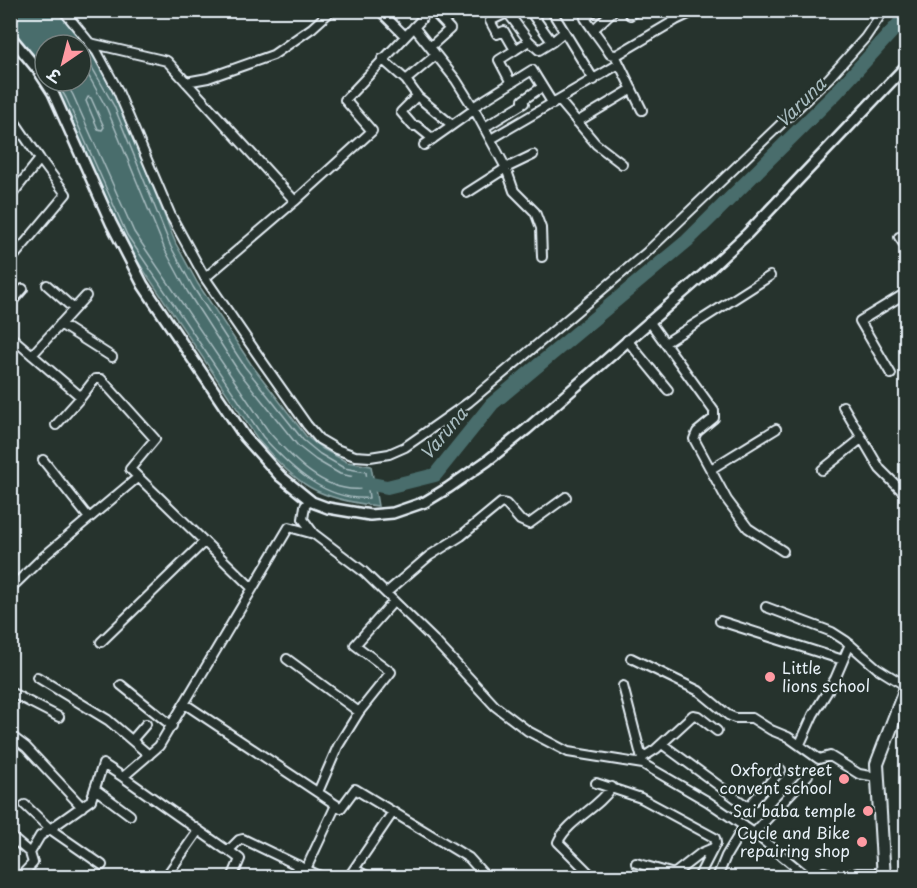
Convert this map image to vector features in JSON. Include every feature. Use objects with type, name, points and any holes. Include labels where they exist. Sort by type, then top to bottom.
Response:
[{"type":"highway","points":[[886,875],[877,764],[906,687]]},
{"type":"highway","points":[[883,746],[886,875]]},
{"type":"street","points":[[63,10],[81,33]]},
{"type":"street","points":[[186,82],[208,78],[273,55],[312,28],[332,10]]},
{"type":"street","points":[[379,10],[405,36]]},
{"type":"street","points":[[530,10],[552,42]]},
{"type":"street","points":[[551,10],[594,80]]},
{"type":"street","points":[[596,10],[585,18],[610,54],[617,60],[642,110]]},
{"type":"street","points":[[593,30],[614,10]]},
{"type":"street","points":[[627,10],[630,15],[637,10]]},
{"type":"street","points":[[491,139],[594,80],[617,60],[676,20],[697,10]]},
{"type":"street","points":[[93,48],[117,89],[171,216],[205,278],[319,439],[355,456],[370,457],[389,454],[405,447],[468,402],[646,252],[829,78],[859,45],[884,10]]},
{"type":"street","points":[[205,278],[372,131],[345,100],[414,27],[426,11],[450,29],[430,47]]},
{"type":"street","points":[[515,51],[504,31],[497,34],[490,21],[511,12],[529,41],[539,50],[564,32]]},
{"type":"street","points":[[414,27],[474,108],[506,168],[514,191],[530,207],[538,220],[541,228],[542,257]]},
{"type":"street","points":[[10,36],[33,63],[53,93],[111,223],[143,285],[245,437],[279,476],[310,500],[328,508],[370,515],[393,513],[425,502],[488,460],[527,429],[747,234],[906,66]]},
{"type":"street","points":[[512,83],[499,60],[529,41]]},
{"type":"street","points":[[93,44],[167,61],[295,201]]},
{"type":"street","points":[[406,80],[436,55]]},
{"type":"street","points":[[382,59],[406,80],[417,96],[452,125]]},
{"type":"street","points":[[424,145],[474,108],[532,70],[542,87],[578,122],[596,144],[622,164]]},
{"type":"street","points":[[485,127],[525,103],[523,100],[542,87]]},
{"type":"street","points":[[578,122],[632,89]]},
{"type":"street","points":[[417,96],[401,112],[413,126],[417,126],[433,139]]},
{"type":"street","points":[[10,115],[40,159],[66,191],[66,195],[10,261]]},
{"type":"street","points":[[467,193],[506,168],[533,155]]},
{"type":"street","points":[[10,197],[40,159]]},
{"type":"street","points":[[898,237],[906,246]]},
{"type":"street","points":[[665,343],[770,276]]},
{"type":"street","points":[[47,285],[74,309]]},
{"type":"street","points":[[10,304],[23,289]]},
{"type":"street","points":[[891,374],[860,321],[906,293]]},
{"type":"street","points":[[32,355],[86,296]]},
{"type":"street","points":[[649,321],[714,411],[714,418],[694,437],[727,500],[748,528],[783,551]]},
{"type":"street","points":[[60,324],[112,357]]},
{"type":"street","points":[[10,336],[81,396]]},
{"type":"street","points":[[627,340],[668,390]]},
{"type":"street","points":[[56,425],[95,379],[101,379],[155,439],[130,469],[252,588]]},
{"type":"street","points":[[843,406],[880,469],[906,495]]},
{"type":"street","points":[[711,469],[776,429]]},
{"type":"street","points":[[822,470],[861,439]]},
{"type":"street","points":[[43,460],[89,518]]},
{"type":"street","points":[[10,589],[137,478]]},
{"type":"street","points":[[386,593],[423,560],[461,536],[500,504],[505,503],[520,520],[529,524],[566,497]]},
{"type":"street","points":[[310,500],[305,506],[303,519],[315,534],[360,569],[386,593],[434,640],[495,706],[528,731],[568,752],[642,761],[754,833],[809,878]]},
{"type":"street","points":[[123,777],[159,746],[289,527],[315,534]]},
{"type":"street","points":[[101,642],[204,542]]},
{"type":"street","points":[[318,792],[338,746],[359,712],[391,672],[355,645],[394,601]]},
{"type":"street","points":[[766,607],[824,627],[840,636],[883,672],[906,687]]},
{"type":"street","points":[[720,621],[843,660]]},
{"type":"street","points":[[800,744],[813,715],[835,679],[850,644]]},
{"type":"street","points":[[631,658],[694,688],[728,715],[735,718],[752,718],[800,744],[820,759],[830,756],[858,774],[877,777]]},
{"type":"street","points":[[287,659],[359,712]]},
{"type":"street","points":[[37,677],[108,720],[149,755]]},
{"type":"street","points":[[121,685],[150,706],[172,726]]},
{"type":"street","points":[[622,686],[642,761]]},
{"type":"street","points":[[10,692],[59,717]]},
{"type":"street","points":[[185,704],[341,808],[355,789],[469,858],[487,878]]},
{"type":"street","points":[[642,761],[693,714],[717,731]]},
{"type":"street","points":[[133,740],[146,724]]},
{"type":"street","points":[[10,735],[26,747],[82,807]]},
{"type":"street","points":[[662,744],[748,807],[781,770]]},
{"type":"street","points":[[30,853],[40,836],[91,800],[104,764],[239,858],[232,878]]},
{"type":"street","points":[[754,833],[808,776]]},
{"type":"street","points":[[596,783],[647,801],[713,837],[716,841],[698,878]]},
{"type":"street","points":[[594,878],[558,842],[568,828],[602,801],[612,787]]},
{"type":"street","points":[[95,789],[130,815]]},
{"type":"street","points":[[25,805],[50,829],[102,865]]},
{"type":"street","points":[[306,869],[336,805]]},
{"type":"street","points":[[348,878],[393,812]]},
{"type":"street","points":[[717,878],[726,856],[744,826]]},
{"type":"street","points":[[165,878],[198,831]]},
{"type":"street","points":[[10,836],[30,853],[33,863],[19,878]]},
{"type":"street","points":[[228,850],[243,839],[324,878]]},
{"type":"street","points":[[636,863],[674,873],[701,853],[713,849]]},
{"type":"street","points":[[293,878],[298,865]]},
{"type":"street","points":[[354,869],[371,878]]},
{"type":"street","points":[[817,878],[824,872],[840,877],[857,873],[886,875]]},
{"type":"water","points":[[10,11],[57,11],[76,33],[33,33],[33,57],[11,31]]},
{"type":"water","points":[[93,56],[119,104],[176,244],[198,284],[251,364],[306,436],[323,449],[347,462],[371,466],[378,506],[339,499],[311,488],[273,456],[259,441],[122,238],[55,93],[93,93]]},
{"type":"waterway","name":"Varuna","points":[[357,481],[387,487],[435,475],[492,404],[687,241],[836,93],[906,16]]},
{"type":"place","name":"Little lions school","points":[[770,677]]},
{"type":"place","name":"Oxford street convent school","points":[[844,779]]},
{"type":"place","name":"Sai baba temple","points":[[868,811]]},
{"type":"place","name":"Cycle and Bike repairing shop","points":[[862,842]]}]
